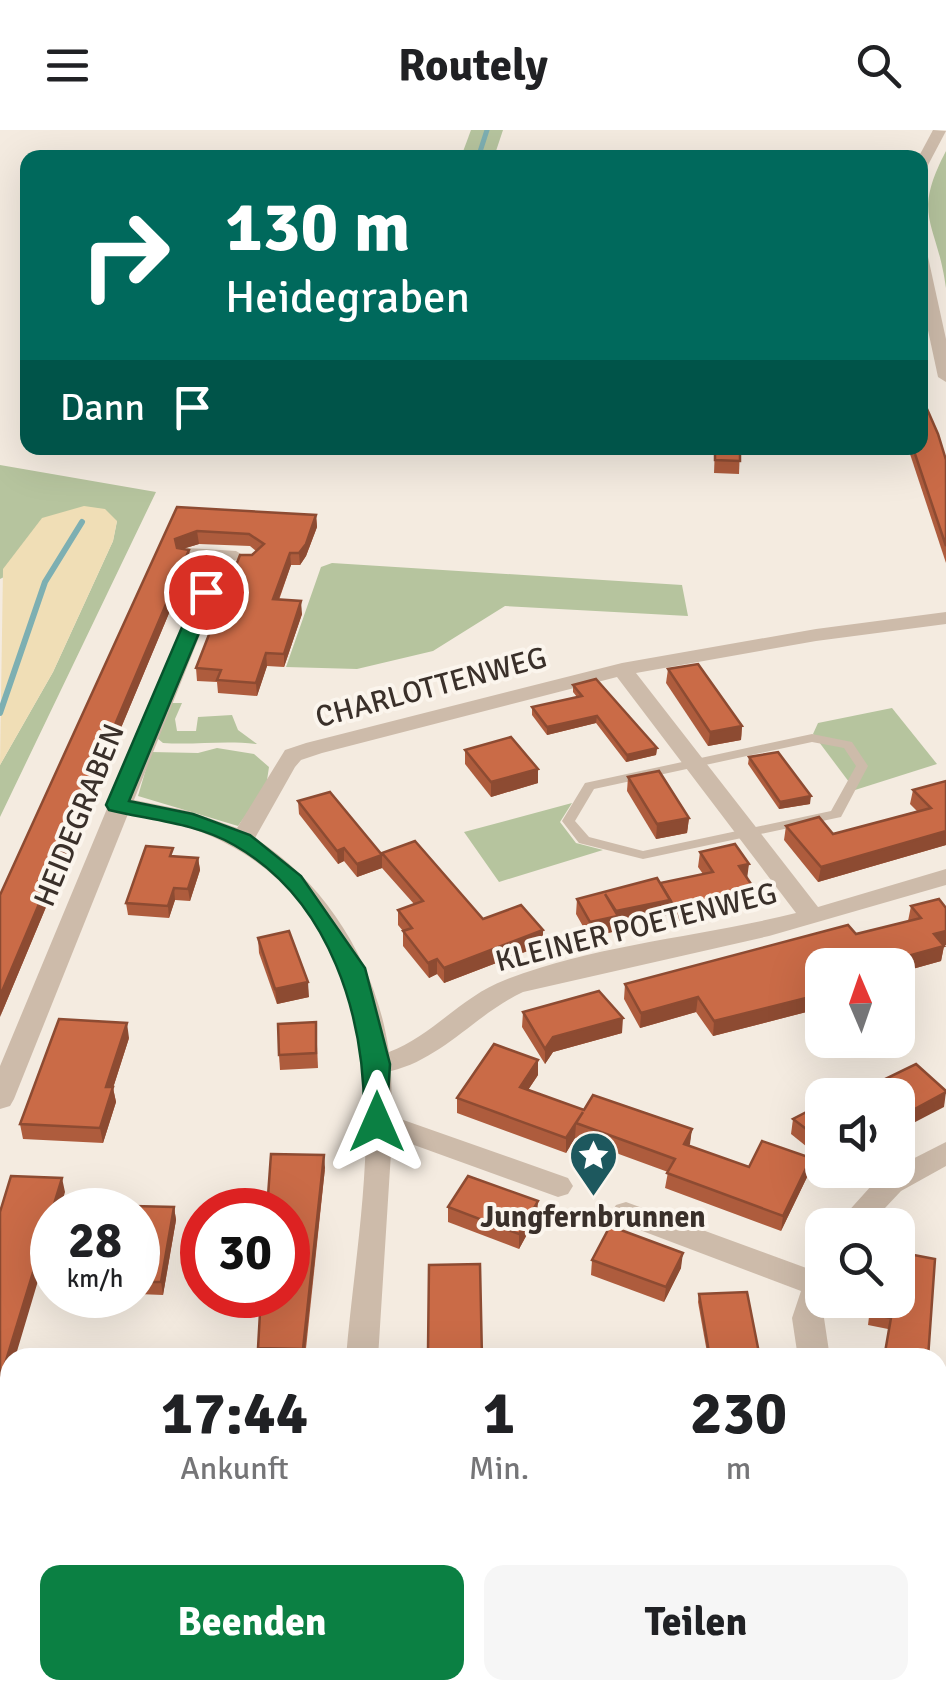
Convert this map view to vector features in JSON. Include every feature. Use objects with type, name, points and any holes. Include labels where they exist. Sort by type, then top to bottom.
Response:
[{"type":"street","points":[[928,152],[940,130]]},
{"type":"street","points":[[928,294],[946,377]]},
{"type":"street","points":[[188,554],[251,558]]},
{"type":"street","name":"HEIDEGRABEN","points":[[0,1099],[222,556]]},
{"type":"street","name":"CHARLOTTENWEG","points":[[242,840],[293,755],[622,670],[816,635],[946,618]]},
{"type":"street","points":[[622,670],[692,764]]},
{"type":"street","name":"KLEINER POETENWEG","points":[[692,764],[812,916]]},
{"type":"street","points":[[117,805],[186,819],[242,840],[294,882],[339,941],[353,968],[378,1064],[363,1348]]},
{"type":"street","name":"KLEINER POETENWEG","points":[[378,1064],[400,1062],[424,1049],[468,1009],[523,983],[812,916],[946,877]]},
{"type":"street","points":[[377,1122],[558,1186]]},
{"type":"street","points":[[867,1208],[891,1183],[946,1153]]},
{"type":"street","points":[[626,1213],[805,1273]]},
{"type":"street","points":[[808,1318],[812,1348]]},
{"type":"lane","points":[[812,738],[848,746],[862,766],[836,814],[744,834],[643,855],[584,840],[568,821],[589,786],[812,738]]},
{"type":"green space","points":[[471,130],[503,130],[496,150],[464,150]]},
{"type":"green space","points":[[946,151],[946,288],[928,206]]},
{"type":"green space","points":[[0,465],[156,492],[0,817],[0,765],[53,672],[113,541],[117,521],[0,579]]},
{"type":"green space","points":[[332,563],[682,585],[688,616],[505,606],[433,651],[357,669],[286,667],[321,567]]},
{"type":"green space","points":[[171,703],[182,703],[175,719],[177,731],[196,731],[198,717],[232,715],[238,730],[257,744],[163,743],[157,738]]},
{"type":"green space","points":[[892,708],[937,764],[855,790],[813,734],[818,723]]},
{"type":"green space","points":[[217,748],[254,754],[269,767],[266,787],[238,826],[138,796],[151,752],[198,753]]},
{"type":"green space","points":[[572,803],[560,822],[576,843],[603,850],[499,882],[464,832]]},
{"type":"sand","points":[[84,506],[105,509],[117,521],[113,541],[53,672],[0,765],[3,569],[42,518]]},
{"type":"building","points":[[928,411],[946,460],[946,546],[915,455],[928,455]]},
{"type":"building","points":[[715,455],[740,455],[740,461],[715,460]]},
{"type":"building","points":[[177,507],[316,515],[306,544],[299,553],[290,553],[273,599],[301,601],[284,654],[266,653],[256,683],[217,680],[221,670],[196,668],[240,555],[252,555],[264,544],[249,534],[197,531],[175,539],[177,548],[189,550],[0,996],[0,895]]},
{"type":"building","points":[[698,664],[742,726],[710,732],[668,669]]},
{"type":"building","points":[[596,679],[657,748],[627,755],[597,716],[547,727],[532,707],[582,696],[573,685]]},
{"type":"building","points":[[511,737],[538,769],[491,782],[465,750]]},
{"type":"building","points":[[778,752],[811,796],[780,802],[749,757]]},
{"type":"building","points":[[659,771],[689,818],[657,824],[628,777]]},
{"type":"building","points":[[946,781],[946,831],[821,867],[786,826],[819,817],[833,834],[931,808],[913,790]]},
{"type":"building","points":[[330,792],[382,855],[357,864],[344,848],[337,851],[298,801]]},
{"type":"building","points":[[415,841],[483,919],[521,905],[543,930],[444,968],[437,959],[428,963],[403,931],[412,928],[398,910],[423,901],[382,853]]},
{"type":"building","points":[[735,844],[749,864],[739,866],[755,890],[675,908],[660,883],[713,872],[700,852]]},
{"type":"building","points":[[146,846],[173,848],[170,856],[198,858],[188,889],[174,888],[168,906],[126,903]]},
{"type":"building","points":[[657,878],[670,900],[616,911],[605,894],[618,916],[590,922],[577,899]]},
{"type":"building","points":[[939,899],[946,908],[946,931],[934,934],[944,946],[915,954],[915,948],[805,948],[805,998],[714,1021],[698,997],[641,1013],[625,984],[848,925],[856,934],[921,918],[911,906]]},
{"type":"building","points":[[289,931],[308,982],[275,989],[258,938]]},
{"type":"building","points":[[599,991],[623,1018],[553,1037],[545,1049],[523,1012]]},
{"type":"building","points":[[59,1019],[127,1023],[106,1087],[113,1087],[100,1128],[20,1124]]},
{"type":"building","points":[[316,1022],[316,1053],[279,1055],[278,1024]]},
{"type":"building","points":[[494,1044],[538,1060],[520,1087],[584,1110],[593,1095],[692,1129],[684,1144],[749,1167],[762,1141],[805,1156],[805,1170],[783,1216],[667,1173],[675,1159],[576,1123],[583,1112],[566,1138],[457,1098]]},
{"type":"building","points":[[916,1064],[946,1092],[915,1109],[915,1078],[887,1078]]},
{"type":"building","points":[[805,1113],[805,1128],[793,1119]]},
{"type":"building","points":[[271,1154],[324,1155],[310,1284],[310,1188],[269,1188]]},
{"type":"building","points":[[11,1176],[62,1178],[59,1188],[30,1188],[30,1282],[10,1348],[0,1348],[0,1212]]},
{"type":"building","points":[[468,1176],[538,1201],[519,1234],[448,1207]]},
{"type":"building","points":[[160,1207],[174,1207],[161,1282]]},
{"type":"building","points":[[610,1226],[683,1253],[666,1287],[592,1260]]},
{"type":"building","points":[[915,1255],[935,1259],[929,1348],[886,1348],[891,1318],[915,1318]]},
{"type":"building","points":[[480,1264],[482,1348],[428,1348],[429,1265]]},
{"type":"building","points":[[747,1292],[758,1348],[708,1348],[699,1294]]},
{"type":"building","points":[[260,1318],[306,1318],[303,1348],[258,1348]]},
{"type":"waterway","points":[[481,150],[487,130]]},
{"type":"waterway","points":[[0,713],[45,582],[82,522]]},
{"type":"place","name":"Jungfernbrunnen","points":[[593,1198]]},
{"type":"route","points":[[206,592],[117,805],[186,819],[242,840],[294,882],[339,941],[353,968],[378,1064],[377,1122]]}]
